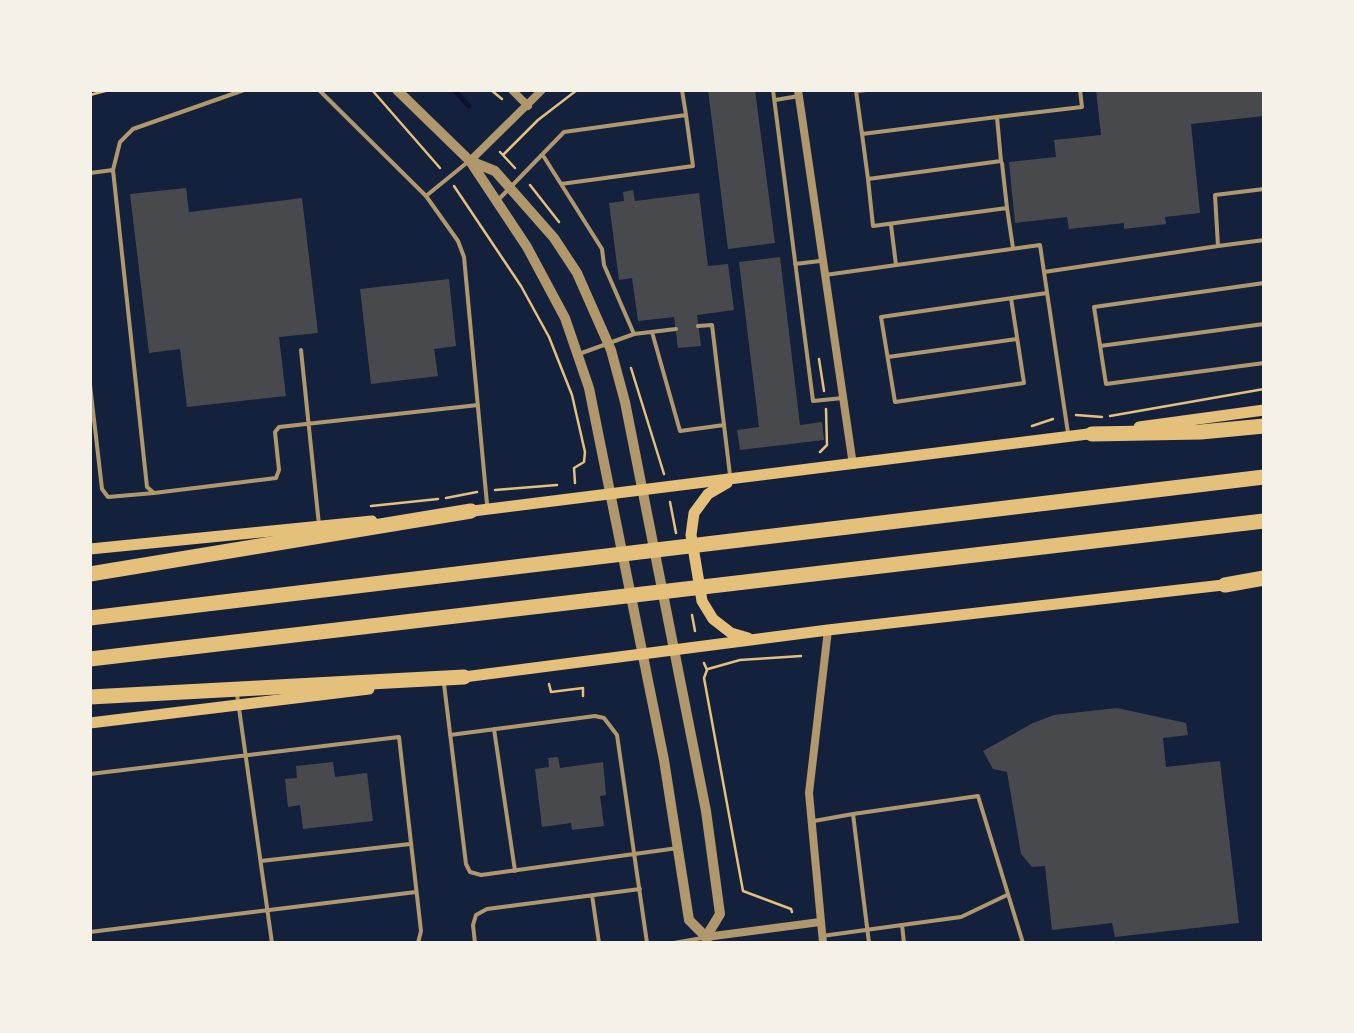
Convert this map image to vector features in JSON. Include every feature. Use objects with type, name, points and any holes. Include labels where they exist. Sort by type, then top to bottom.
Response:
[{"type":"highway","points":[[1092,434],[1201,432],[1264,426]]},
{"type":"highway","points":[[90,618],[1264,477]]},
{"type":"highway","points":[[90,574],[320,530],[479,510]]},
{"type":"highway","points":[[90,659],[1264,521]]},
{"type":"highway","points":[[1225,584],[1264,579]]},
{"type":"highway","points":[[90,697],[238,697],[464,677]]},
{"type":"main road","points":[[479,510],[1069,438],[1264,410]]},
{"type":"main road","points":[[733,479],[708,494],[694,513],[691,535],[702,601],[713,618],[731,633],[756,640]]},
{"type":"main road","points":[[90,548],[320,530]]},
{"type":"main road","points":[[90,723],[238,697],[444,680],[1225,584]]},
{"type":"street","points":[[397,90],[470,161],[542,275],[564,318],[589,388],[664,760],[689,920],[707,940]]},
{"type":"street","points":[[512,90],[528,106]]},
{"type":"street","points":[[470,161],[542,90]]},
{"type":"street","points":[[799,93],[853,465]]},
{"type":"street","points":[[470,161],[496,172],[554,238],[577,273],[608,344],[626,402],[706,811],[720,914],[707,940]]},
{"type":"street","points":[[822,940],[809,793],[828,630]]},
{"type":"street","points":[[707,940],[820,922]]},
{"type":"lane","points":[[154,493],[148,487],[113,170],[120,142],[133,129],[244,90]]},
{"type":"lane","points":[[319,90],[426,196],[458,241],[464,258],[486,491],[479,510]]},
{"type":"lane","points":[[561,184],[693,166],[682,90]]},
{"type":"lane","points":[[773,90],[814,401],[843,398]]},
{"type":"lane","points":[[867,90],[856,91],[873,226],[1007,208]]},
{"type":"lane","points":[[862,134],[1082,107],[1080,90]]},
{"type":"lane","points":[[774,100],[799,93]]},
{"type":"lane","points":[[497,202],[564,132],[686,114]]},
{"type":"lane","points":[[996,117],[1013,248]]},
{"type":"lane","points":[[543,156],[602,249],[604,265],[634,334]]},
{"type":"lane","points":[[426,196],[470,161]]},
{"type":"lane","points":[[868,179],[1002,161]]},
{"type":"lane","points":[[90,173],[113,170]]},
{"type":"lane","points":[[1218,246],[1216,195],[1264,189]]},
{"type":"lane","points":[[890,224],[896,265]]},
{"type":"lane","points":[[1044,272],[1264,240]]},
{"type":"lane","points":[[825,275],[1040,245],[1069,438]]},
{"type":"lane","points":[[795,264],[823,260]]},
{"type":"lane","points":[[1264,284],[1094,307],[1106,384],[1264,363]]},
{"type":"lane","points":[[1011,298],[1024,383],[894,402],[881,316],[1047,293]]},
{"type":"lane","points":[[1100,346],[1264,324]]},
{"type":"lane","points":[[698,326],[712,325],[733,479]]},
{"type":"lane","points":[[577,355],[634,334],[676,329]]},
{"type":"lane","points":[[652,332],[680,431],[724,425]]},
{"type":"lane","points":[[888,357],[1018,339]]},
{"type":"lane","points":[[301,350],[320,530]]},
{"type":"lane","points":[[90,385],[102,489],[108,497],[276,478],[279,470],[275,432],[279,427],[478,405]]},
{"type":"lane","points":[[444,680],[470,872],[481,875],[678,848]]},
{"type":"lane","points":[[238,697],[272,943]]},
{"type":"lane","points":[[450,735],[604,718],[617,734],[648,943]]},
{"type":"lane","points":[[494,729],[515,870]]},
{"type":"lane","points":[[90,774],[399,737],[421,931],[418,943]]},
{"type":"lane","points":[[812,821],[978,796],[1023,943]]},
{"type":"lane","points":[[853,814],[869,943]]},
{"type":"lane","points":[[261,862],[411,844]]},
{"type":"lane","points":[[475,943],[473,924],[476,915],[486,909],[640,889]]},
{"type":"lane","points":[[90,932],[416,892]]},
{"type":"lane","points":[[822,940],[962,917],[1009,894]]},
{"type":"lane","points":[[592,895],[599,943]]},
{"type":"lane","points":[[902,924],[904,943]]},
{"type":"lane","points":[[674,943],[707,940]]},
{"type":"path","points":[[90,95],[109,90]]},
{"type":"path","points":[[372,90],[448,178],[521,286],[549,337],[572,396],[585,452],[584,462],[574,468],[576,483]]},
{"type":"path","points":[[502,155],[577,90]]},
{"type":"path","points":[[372,506],[560,485]]},
{"type":"path","points":[[795,925],[791,909],[744,890],[704,678],[707,670],[740,660],[801,656]]},
{"type":"path","points":[[549,684],[551,692],[584,688],[583,696]]},
{"type":"building","points":[[708,90],[755,90],[775,243],[728,249]]},
{"type":"building","points":[[1096,90],[1264,90],[1264,116],[1191,124],[1200,213],[1165,217],[1166,224],[1124,229],[1124,223],[1069,229],[1067,217],[1015,223],[1009,162],[1056,157],[1054,140],[1101,135]]},
{"type":"building","points":[[186,188],[189,212],[302,198],[318,333],[279,337],[286,396],[187,407],[180,349],[149,353],[130,194]]},
{"type":"building","points":[[633,190],[635,201],[699,193],[708,266],[728,264],[734,310],[697,315],[701,346],[678,348],[674,317],[638,321],[632,278],[619,280],[609,203],[624,201],[623,192]]},
{"type":"building","points":[[780,257],[800,425],[822,422],[824,440],[740,450],[737,430],[759,427],[739,262]]},
{"type":"building","points":[[449,279],[456,346],[434,349],[438,376],[371,384],[360,289]]},
{"type":"building","points":[[1117,708],[1186,723],[1188,735],[1163,738],[1166,767],[1220,761],[1239,923],[1115,937],[1112,923],[1052,930],[1045,866],[1032,867],[1021,854],[1007,772],[993,769],[983,751],[1054,715]]},
{"type":"building","points":[[558,757],[560,768],[603,762],[606,795],[600,796],[604,826],[572,830],[571,823],[542,827],[535,769],[549,767],[548,758]]},
{"type":"building","points":[[333,762],[335,777],[367,773],[373,821],[303,829],[300,805],[288,807],[285,779],[297,778],[296,766]]},
{"type":"waterway","points":[[454,90],[469,106]]}]
